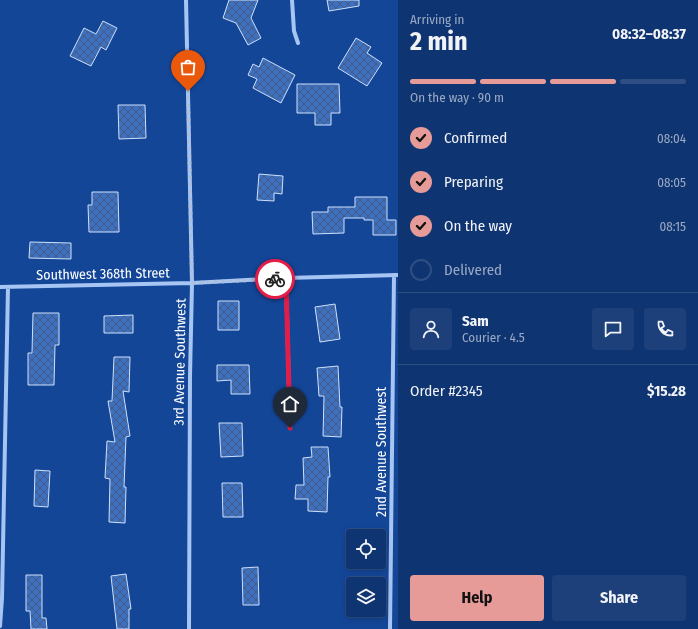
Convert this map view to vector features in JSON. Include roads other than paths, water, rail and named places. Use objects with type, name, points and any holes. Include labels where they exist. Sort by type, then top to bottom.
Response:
[{"type":"street","name":"3rd Avenue Southwest","points":[[186,0],[192,283],[190,384],[190,629]]},
{"type":"street","points":[[292,0],[293,24],[298,43]]},
{"type":"street","name":"Southwest 368th Street","points":[[0,287],[192,283],[286,278],[396,275]]},
{"type":"street","name":"2nd Avenue Southwest","points":[[390,629],[396,275]]},
{"type":"street","points":[[286,278],[290,428]]},
{"type":"street","points":[[0,626],[2,598],[8,287]]}]
